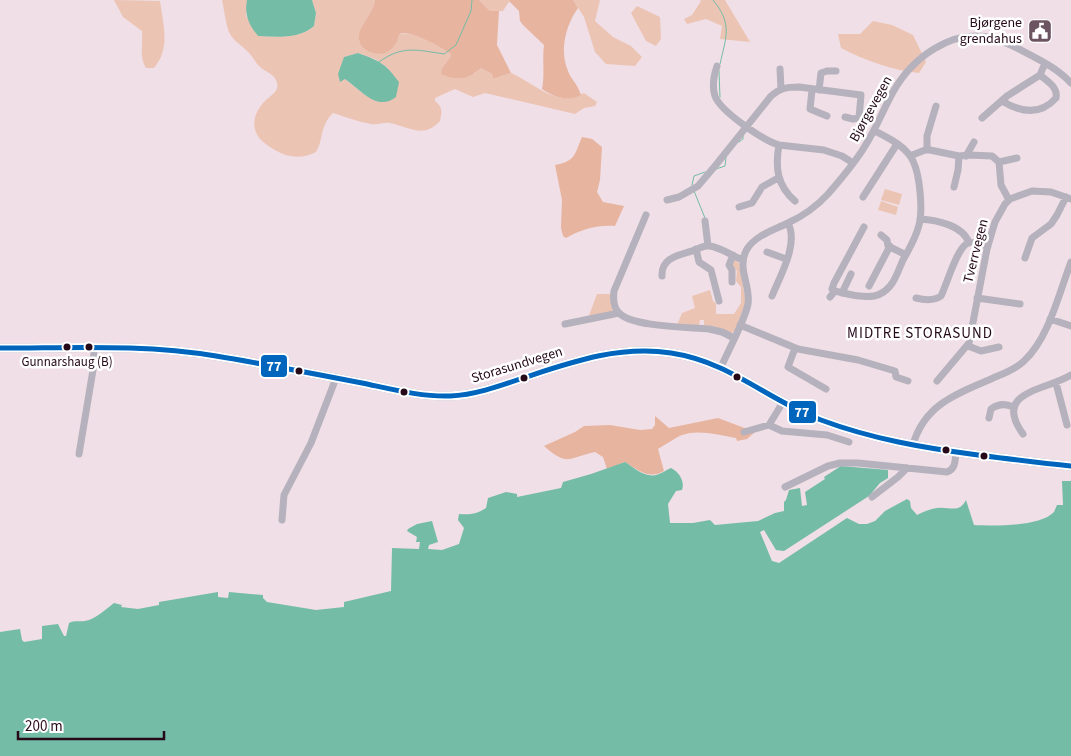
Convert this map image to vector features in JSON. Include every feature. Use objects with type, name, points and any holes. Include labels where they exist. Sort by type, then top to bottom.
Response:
[{"type":"main road","name":"Storasundvegen","points":[[0,348],[144,348],[191,352],[415,393],[451,396],[479,392],[575,361],[616,352],[674,353],[721,367],[748,380],[782,402],[838,426],[913,445],[1071,466]]},
{"type":"street","name":"Bjørgevegen","points":[[743,260],[748,248],[754,241],[806,213],[820,201],[853,163],[874,131],[892,92],[903,76],[921,58],[938,47],[952,40],[973,36],[1001,40],[1045,63],[1071,82]]},
{"type":"street","points":[[982,118],[1002,101],[1040,75],[1045,63]]},
{"type":"street","points":[[717,66],[713,88],[715,98],[722,108],[746,127],[765,140],[778,145],[824,150],[837,154],[853,163]]},
{"type":"street","points":[[780,68],[780,89]]},
{"type":"street","points":[[827,116],[810,109],[821,73],[836,71]]},
{"type":"street","points":[[1002,101],[1016,109],[1027,111],[1048,105],[1056,98],[1056,92],[1051,84],[1040,75]]},
{"type":"street","points":[[667,200],[679,197],[698,186],[771,96],[780,89],[799,87],[862,96],[859,118],[845,117]]},
{"type":"street","points":[[927,150],[927,136],[936,106]]},
{"type":"street","points":[[864,227],[832,289],[864,296],[876,296],[893,283],[916,233],[920,219],[918,177],[914,162],[897,144],[874,131]]},
{"type":"street","points":[[954,187],[963,156],[974,142]]},
{"type":"street","points":[[863,197],[897,144]]},
{"type":"street","points":[[778,145],[778,178],[788,195],[795,201]]},
{"type":"street","points":[[910,156],[927,150],[963,156],[992,156],[999,162],[1000,185],[1009,200],[1032,191],[1051,192],[1068,198],[1050,224],[1032,238],[1025,258]]},
{"type":"street","points":[[999,162],[1017,158]]},
{"type":"street","points":[[740,207],[752,204],[762,187],[778,178]]},
{"type":"street","name":"Tverrvegen","points":[[968,346],[988,246],[995,222],[1009,200]]},
{"type":"street","points":[[646,215],[614,291],[614,305],[619,312],[632,321],[709,329],[722,332],[734,338]]},
{"type":"street","points":[[920,219],[953,227],[965,235],[969,243]]},
{"type":"street","points":[[705,221],[708,246]]},
{"type":"street","points":[[772,296],[792,240],[792,232],[788,223]]},
{"type":"street","points":[[881,235],[890,246],[906,255]]},
{"type":"street","points":[[969,243],[988,246]]},
{"type":"street","points":[[916,298],[924,300],[937,299],[941,296],[960,252],[969,243]]},
{"type":"street","points":[[662,276],[668,260],[708,246],[743,260],[743,273],[748,298],[746,312],[721,367]]},
{"type":"street","points":[[870,286],[890,246]]},
{"type":"street","points":[[696,250],[699,262],[711,270],[719,301]]},
{"type":"street","points":[[767,252],[786,259]]},
{"type":"street","points":[[732,282],[732,270],[729,265],[733,255]]},
{"type":"street","points":[[913,445],[922,422],[935,408],[956,395],[1010,371],[1025,360],[1039,343],[1071,262]]},
{"type":"street","points":[[830,298],[839,292],[851,274]]},
{"type":"street","points":[[977,298],[1020,304]]},
{"type":"street","points":[[565,324],[619,312]]},
{"type":"street","points":[[1050,319],[1071,326]]},
{"type":"street","points":[[740,325],[795,348],[870,363],[895,371],[896,377],[908,381]]},
{"type":"street","points":[[937,381],[968,346],[981,351],[998,347]]},
{"type":"street","points":[[79,454],[93,370],[94,348]]},
{"type":"street","points":[[795,348],[788,367],[826,389]]},
{"type":"street","points":[[1023,434],[1015,420],[1013,407],[1017,401],[1030,391],[1056,383],[1071,375]]},
{"type":"street","points":[[282,520],[284,496],[314,437],[336,378]]},
{"type":"street","points":[[1056,383],[1067,425]]},
{"type":"street","points":[[769,425],[782,402]]},
{"type":"street","points":[[989,418],[991,409],[995,406],[1007,404],[1013,407]]},
{"type":"street","points":[[744,432],[769,425],[782,431],[826,435],[849,442]]},
{"type":"street","points":[[785,488],[835,464],[858,463],[943,472],[951,470],[954,466],[956,452]]},
{"type":"street","points":[[872,497],[898,478],[906,468]]},
{"type":"shaded area","points":[[114,0],[160,1],[165,36],[163,52],[154,68],[146,68],[144,64],[142,31],[123,17]]},
{"type":"shaded area","points":[[222,0],[247,0],[246,16],[258,36],[281,37],[302,33],[314,26],[316,13],[312,0],[375,0],[372,11],[361,29],[359,42],[379,54],[383,54],[392,48],[399,35],[410,34],[425,39],[450,53],[451,56],[442,68],[474,74],[481,68],[492,74],[493,79],[511,73],[546,93],[564,98],[584,93],[597,102],[595,106],[584,108],[575,114],[485,93],[473,97],[455,89],[435,98],[441,110],[440,121],[428,129],[422,131],[390,123],[371,124],[333,113],[326,123],[316,152],[301,156],[286,155],[260,139],[254,125],[261,105],[276,90],[276,80],[260,67],[249,53],[231,36],[227,27]],"holes":[[[358,53],[375,59],[388,68],[366,96],[345,79],[344,57]]]},
{"type":"shaded area","points":[[247,0],[312,0],[316,13],[314,26],[295,35],[281,37],[258,36],[248,20]]},
{"type":"shaded area","points":[[375,0],[479,0],[490,11],[499,11],[497,45],[511,73],[493,79],[492,74],[481,68],[472,75],[462,78],[452,78],[441,74],[442,68],[451,56],[450,53],[425,39],[404,33],[399,35],[397,41],[388,52],[383,54],[374,53],[365,49],[360,44],[360,32],[374,6]]},
{"type":"shaded area","points":[[479,0],[510,0],[503,11],[490,11]]},
{"type":"shaded area","points":[[510,0],[573,0],[578,8],[567,30],[564,55],[568,71],[581,95],[561,98],[542,89],[544,45],[523,25],[520,21],[519,11]]},
{"type":"shaded area","points":[[573,0],[600,0],[595,21],[613,37],[631,46],[642,57],[635,66],[606,64],[595,52],[584,17]]},
{"type":"shaded area","points":[[700,0],[725,0],[750,42],[720,39],[722,26],[706,19],[687,24],[684,19],[692,15]]},
{"type":"shaded area","points":[[637,6],[660,17],[661,39],[656,46],[646,41],[631,13]]},
{"type":"shaded area","points":[[873,21],[892,25],[913,35],[926,62],[919,73],[879,64],[841,48],[838,34],[860,34]]},
{"type":"shaded area","points":[[358,53],[377,61],[390,71],[399,82],[396,97],[389,101],[376,101],[369,98],[345,79],[340,82],[338,74],[344,57]]},
{"type":"shaded area","points":[[582,137],[592,139],[602,147],[600,180],[597,192],[603,202],[624,206],[615,226],[590,228],[566,238],[563,236],[561,228],[562,200],[555,165],[571,159]]},
{"type":"shaded area","points":[[885,189],[902,194],[899,205],[881,200]]},
{"type":"shaded area","points":[[881,201],[898,207],[896,215],[878,210]]},
{"type":"shaded area","points":[[735,260],[739,263],[746,303],[735,330],[731,334],[704,325],[704,320],[700,320],[699,326],[677,325],[682,313],[695,308],[692,296],[710,290],[713,301],[716,303],[716,314],[734,314],[741,303],[741,287],[736,281],[737,271],[731,263]]},
{"type":"shaded area","points":[[597,294],[611,294],[613,312],[588,318]]},
{"type":"shaded area","points":[[655,416],[669,428],[718,418],[755,432],[747,439],[737,441],[736,438],[709,433],[688,433],[682,435],[658,449],[664,471],[653,475],[639,471],[625,462],[607,469],[603,457],[595,452],[563,459],[544,446],[584,426],[610,425],[640,430],[652,429],[655,425]]},
{"type":"shaded area","points":[[625,462],[639,472],[652,476],[671,468],[679,474],[683,487],[682,490],[676,491],[668,504],[670,523],[693,523],[710,520],[715,525],[758,521],[784,511],[784,502],[789,490],[800,488],[802,506],[807,505],[805,492],[841,466],[888,470],[888,478],[880,483],[869,496],[784,551],[776,550],[764,530],[760,532],[772,561],[779,563],[847,518],[859,524],[867,524],[875,521],[885,511],[907,499],[917,515],[937,508],[957,508],[966,500],[974,525],[993,526],[1028,523],[1047,517],[1054,512],[1057,505],[1063,505],[1062,481],[1071,481],[1071,756],[0,756],[0,632],[20,629],[24,642],[42,639],[42,626],[58,624],[64,636],[66,636],[69,623],[93,618],[114,603],[122,605],[121,607],[138,609],[159,605],[159,602],[218,592],[218,597],[228,598],[229,592],[263,595],[267,602],[316,610],[344,607],[344,602],[391,591],[392,548],[419,549],[420,542],[416,542],[417,537],[407,531],[417,524],[432,521],[438,542],[429,545],[428,549],[442,550],[459,544],[464,528],[458,520],[459,514],[473,514],[483,510],[486,508],[488,498],[506,492],[517,494],[517,497],[561,488],[563,482]]},
{"type":"waterway","points":[[379,62],[395,53],[410,50],[444,54],[456,45],[471,11],[472,0]]},
{"type":"waterway","points":[[713,0],[726,24],[726,38],[720,64]]},
{"type":"waterway","points":[[719,71],[720,97]]},
{"type":"waterway","points":[[739,142],[743,139],[743,135]]},
{"type":"waterway","points":[[716,169],[725,166],[726,157]]},
{"type":"waterway","points":[[692,185],[694,176],[705,172]]},
{"type":"waterway","points":[[694,191],[705,218]]},
{"type":"transit line","name":"77","points":[[0,348],[135,348],[189,352],[406,392],[439,396],[459,395],[494,388],[557,367],[612,353],[632,351],[671,353],[712,364],[802,412],[840,427],[898,442],[938,449],[1071,466]]},
{"type":"place","name":"Bjørgene grendahus","points":[[1040,31]]},
{"type":"place","name":"Gunnarshaug (B)","points":[[67,347]]},
{"type":"district","name":"MIDTRE STORASUND","points":[[920,333]]}]
